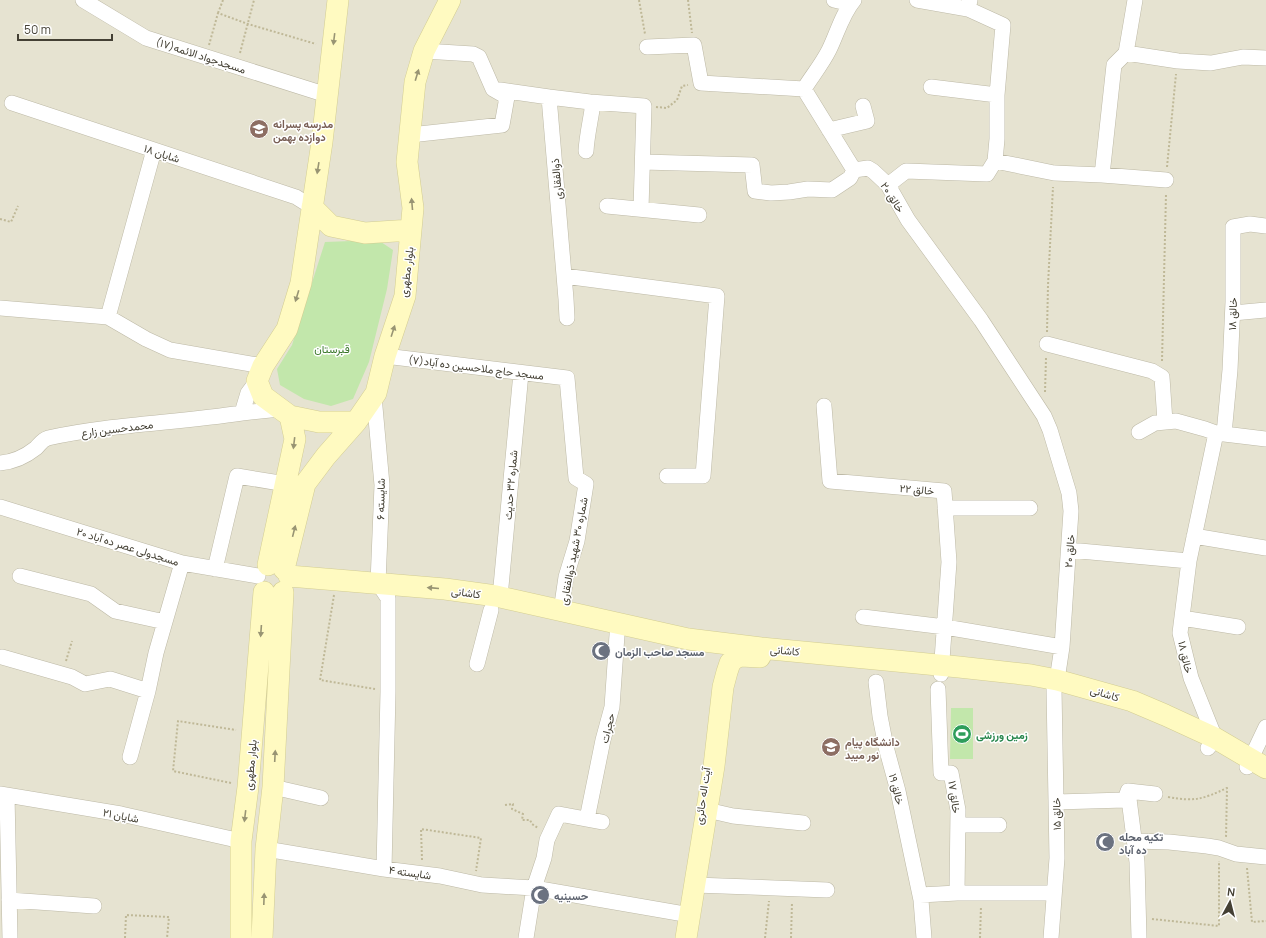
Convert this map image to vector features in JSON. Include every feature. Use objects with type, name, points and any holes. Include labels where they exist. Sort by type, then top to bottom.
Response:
[{"type":"street","name":"مسجدجواد الائمه(۱۷)","points":[[85,0],[146,38],[327,95]]},
{"type":"street","points":[[242,413],[248,393],[287,329],[301,283],[322,142],[338,0]]},
{"type":"street","name":"بلوار مطهری","points":[[265,938],[266,849],[273,787],[276,580],[304,484],[356,422],[376,393],[385,356],[405,296],[413,208],[407,162],[415,82],[424,51],[450,0]]},
{"type":"street","points":[[804,90],[828,51],[852,2],[834,0]]},
{"type":"street","points":[[888,185],[906,171],[987,174],[995,161],[997,139],[996,95],[1003,25],[969,5],[917,0]]},
{"type":"street","points":[[1102,175],[1114,65],[1126,54],[1135,0]]},
{"type":"street","points":[[647,47],[694,45],[701,83],[804,90]]},
{"type":"street","points":[[410,135],[502,125],[507,97],[493,89],[479,57],[472,54],[424,51]]},
{"type":"street","points":[[1126,54],[1178,61],[1212,63],[1243,57],[1266,58]]},
{"type":"street","points":[[931,88],[996,95]]},
{"type":"street","points":[[493,89],[593,103],[644,106],[640,209]]},
{"type":"street","points":[[643,162],[752,165],[755,191],[771,193],[808,189],[832,190],[850,178],[854,170],[804,90]]},
{"type":"street","name":"ذوالفقاری","points":[[549,97],[567,318]]},
{"type":"street","name":"شایان ۱۸","points":[[12,103],[296,196],[312,207]]},
{"type":"street","points":[[586,151],[586,135],[590,126],[593,103]]},
{"type":"street","points":[[829,130],[867,121],[863,106]]},
{"type":"street","points":[[108,317],[154,150]]},
{"type":"street","points":[[995,161],[1054,173],[1166,180]]},
{"type":"street","name":"خالق ۲۰","points":[[854,170],[868,168],[888,185],[908,220],[981,320],[1044,416],[1050,430],[1069,493],[1071,511],[1062,647],[1055,685]]},
{"type":"street","points":[[607,206],[699,215]]},
{"type":"street","points":[[312,207],[331,226],[365,233],[411,230]]},
{"type":"street","name":"خالق ۱۸","points":[[1212,743],[1191,678],[1180,633],[1189,561],[1220,434],[1230,370],[1233,313],[1233,227],[1250,224],[1266,226]]},
{"type":"street","points":[[564,276],[717,296],[703,476],[667,476]]},
{"type":"street","points":[[0,308],[108,317],[146,339],[170,350],[260,374]]},
{"type":"street","points":[[1233,313],[1266,310]]},
{"type":"street","points":[[1047,344],[1152,371],[1162,377],[1165,422]]},
{"type":"street","name":"مسجد حاج ملاحسین ده آباد(۷)","points":[[385,356],[567,378]]},
{"type":"street","name":"شماره ۳۲ حدیث","points":[[477,664],[495,604],[521,372]]},
{"type":"street","points":[[260,374],[263,396],[285,413],[319,422],[356,422]]},
{"type":"street","name":"شماره ۳۰ شهید ذوالفقاری","points":[[561,611],[566,577],[576,541],[586,484],[576,478],[567,378]]},
{"type":"street","name":"شایسته ۶","points":[[374,396],[382,485],[383,591],[388,692],[384,869]]},
{"type":"street","name":"خالق ۲۲","points":[[824,406],[830,481],[944,492],[949,562],[940,676]]},
{"type":"street","name":"محمدحسین زارع","points":[[0,463],[21,458],[36,448],[45,439],[142,424],[242,413],[285,413]]},
{"type":"street","name":"بلوار مطهری","points":[[241,938],[241,841],[253,733],[276,580],[286,484],[295,439],[285,413]]},
{"type":"street","points":[[1139,432],[1155,423],[1176,421],[1220,434],[1266,439]]},
{"type":"street","points":[[215,569],[237,476],[286,484]]},
{"type":"street","name":"مسجدولی عصر ده آباد ۲۰","points":[[0,507],[182,563],[276,580]]},
{"type":"street","points":[[945,508],[1030,508]]},
{"type":"street","points":[[1194,536],[1266,548]]},
{"type":"street","points":[[1069,550],[1189,561]]},
{"type":"street","points":[[130,757],[148,691],[156,653],[182,563]]},
{"type":"street","points":[[20,576],[91,594],[115,611],[165,622]]},
{"type":"street","name":"کاشانی","points":[[276,580],[383,591]]},
{"type":"street","name":"کاشانی","points":[[276,580],[334,594],[445,589],[536,618],[617,635],[718,653],[800,660],[940,676],[1031,675],[1055,685],[1132,701],[1254,765],[1266,779]]},
{"type":"street","name":"کاشانی","points":[[495,604],[561,611],[688,639],[761,648],[940,676]]},
{"type":"street","points":[[863,617],[945,627],[1062,647]]},
{"type":"street","points":[[1182,618],[1238,626]]},
{"type":"street","name":"حجرات","points":[[587,819],[612,707],[617,635]]},
{"type":"street","points":[[688,639],[718,653]]},
{"type":"street","points":[[742,656],[761,648]]},
{"type":"street","name":"آیت اله حائری","points":[[686,938],[687,915],[707,768],[718,653]]},
{"type":"street","name":"آیت اله حائری","points":[[680,938],[695,885],[715,760],[723,686],[726,672],[730,663],[735,658],[742,656]]},
{"type":"street","points":[[2,657],[72,677],[85,684],[110,679],[148,691]]},
{"type":"street","name":"خالق ۱۷","points":[[940,676],[941,773],[951,773],[958,810],[957,892]]},
{"type":"street","name":"خالق ۱۹","points":[[876,682],[886,748],[898,791],[920,898],[924,938]]},
{"type":"street","name":"خالق ۱۵","points":[[1051,938],[1057,858],[1055,685]]},
{"type":"street","points":[[1254,765],[1266,727]]},
{"type":"street","points":[[273,787],[321,798]]},
{"type":"street","points":[[1056,802],[1125,800],[1128,791]]},
{"type":"street","points":[[1128,791],[1155,794]]},
{"type":"street","points":[[1128,791],[1137,862],[1139,938]]},
{"type":"street","points":[[3,794],[9,900],[7,932]]},
{"type":"street","name":"شایان ۲۱","points":[[3,794],[121,814],[241,841]]},
{"type":"street","points":[[707,810],[733,816],[803,822]]},
{"type":"street","points":[[526,938],[534,888],[544,858],[547,840],[559,814],[602,822]]},
{"type":"street","points":[[958,825],[999,825]]},
{"type":"street","points":[[1135,841],[1169,842],[1222,850],[1236,854],[1266,857]]},
{"type":"street","name":"شایسته ۴","points":[[266,849],[482,885],[534,888],[554,893],[636,905],[687,915]]},
{"type":"street","points":[[695,885],[827,890]]},
{"type":"street","points":[[920,898],[957,892],[1054,893]]},
{"type":"street","points":[[9,900],[94,906]]},
{"type":"path","points":[[206,57],[223,0]]},
{"type":"path","points":[[236,66],[254,0]]},
{"type":"path","points":[[639,0],[647,47]]},
{"type":"path","points":[[688,0],[694,45]]},
{"type":"path","points":[[218,13],[248,24],[332,49]]},
{"type":"path","points":[[1162,377],[1166,180],[1178,61]]},
{"type":"path","points":[[644,106],[667,108],[677,100],[682,86],[701,83]]},
{"type":"path","points":[[1044,416],[1048,285],[1054,173]]},
{"type":"path","points":[[0,219],[12,222],[18,206]]},
{"type":"path","points":[[334,594],[320,680],[388,692]]},
{"type":"path","points":[[62,674],[72,641]]},
{"type":"path","points":[[248,787],[173,772],[178,721],[253,733]]},
{"type":"path","points":[[1139,918],[1219,926],[1222,850],[1227,788],[1205,798],[1186,800],[1155,794]]},
{"type":"path","points":[[505,804],[513,804],[512,809],[523,814],[522,820],[530,820],[532,824],[550,834]]},
{"type":"path","points":[[422,874],[421,829],[481,838],[474,883]]},
{"type":"path","points":[[1245,855],[1252,922],[1266,921]]},
{"type":"path","points":[[765,938],[771,888]]},
{"type":"path","points":[[791,938],[792,889]]},
{"type":"path","points":[[980,938],[982,893]]},
{"type":"path","points":[[125,938],[126,915],[169,917],[167,938]]},
{"type":"shaded area","points":[[0,0],[1266,0],[1266,938],[0,938]]},
{"type":"green space","name":"قبرستان","points":[[378,240],[393,250],[387,289],[369,362],[353,399],[331,406],[304,399],[280,385],[277,369],[292,345],[325,242]]},
{"type":"green space","name":"زمین ورزشی","points":[[951,708],[973,708],[973,759],[950,759]]},
{"type":"place","name":"مدرسه پسرانه دوازده بهمن","points":[[259,129]]},
{"type":"place","name":"مسجد صاحب الزمان","points":[[601,651]]},
{"type":"place","name":"زمین ورزشی","points":[[962,734]]},
{"type":"place","name":"دانشگاه پیام نور میبد","points":[[831,747]]},
{"type":"place","name":"تکیه محله ده آباد","points":[[1105,842]]},
{"type":"place","name":"حسینیه","points":[[540,895]]}]
